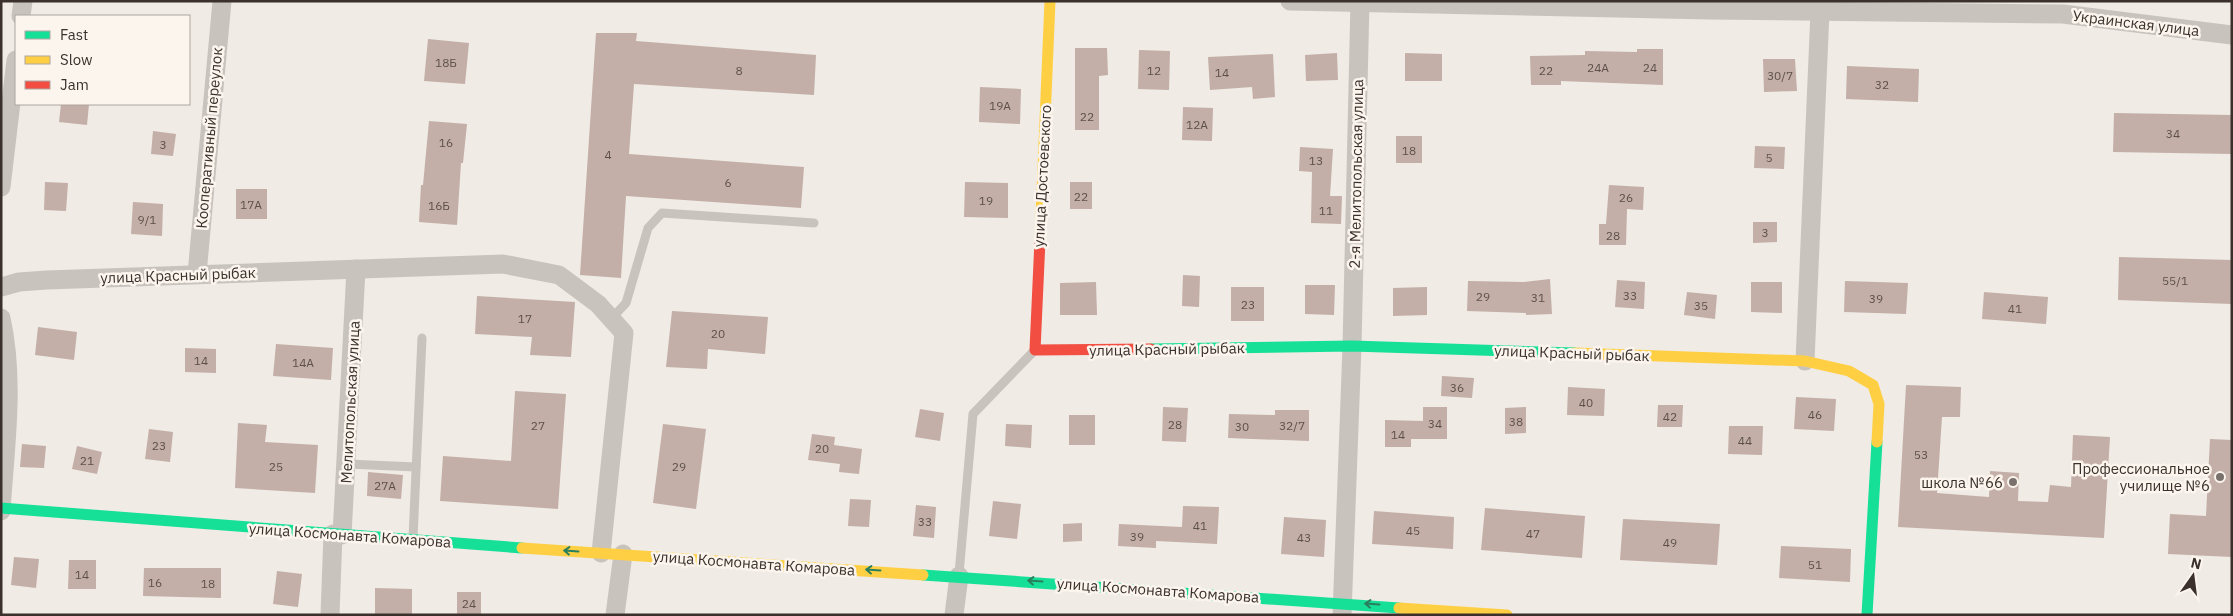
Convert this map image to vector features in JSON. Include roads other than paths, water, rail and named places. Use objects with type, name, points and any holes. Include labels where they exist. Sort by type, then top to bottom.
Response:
[{"type":"main road","name":"улица Достоевского","points":[[1035,350],[1050,1]]},
{"type":"main road","name":"улица Красный рыбак","points":[[1035,350],[1352,346],[1805,361],[1849,372],[1873,385],[1879,404],[1867,615]]},
{"type":"main road","name":"улица Космонавта Комарова","points":[[1,509],[337,535],[958,576],[1343,608],[1507,615]]},
{"type":"street","points":[[21,15],[23,1]]},
{"type":"street","name":"Кооперативный переулок","points":[[197,274],[222,1]]},
{"type":"street","name":"Украинская улица","points":[[1290,1],[1709,6],[1820,12],[2011,8],[2232,35]]},
{"type":"street","name":"2-я Мелитопольская улица","points":[[1343,608],[1352,346],[1360,2]]},
{"type":"street","points":[[1805,361],[1820,12]]},
{"type":"street","points":[[1,187],[15,68]]},
{"type":"street","name":"улица Красный рыбак","points":[[1,287],[19,282],[47,280],[503,264],[559,275],[580,289],[612,318]]},
{"type":"street","name":"Мелитопольская улица","points":[[330,615],[337,535],[347,464],[356,269]]},
{"type":"street","points":[[1,318],[7,356],[10,413],[1,509]]},
{"type":"street","points":[[601,552],[624,332],[612,318]]},
{"type":"street","points":[[615,615],[623,554]]},
{"type":"street","points":[[954,615],[958,576]]},
{"type":"lane","points":[[612,318],[626,302],[648,228],[662,213],[814,223]]},
{"type":"lane","points":[[412,540],[422,338]]},
{"type":"lane","points":[[958,576],[973,414],[1035,350]]},
{"type":"lane","points":[[347,464],[416,467]]},
{"type":"place","name":"Профессиональное училище №6","points":[[2220,477]]},
{"type":"place","name":"школа №66","points":[[2013,482]]}]
